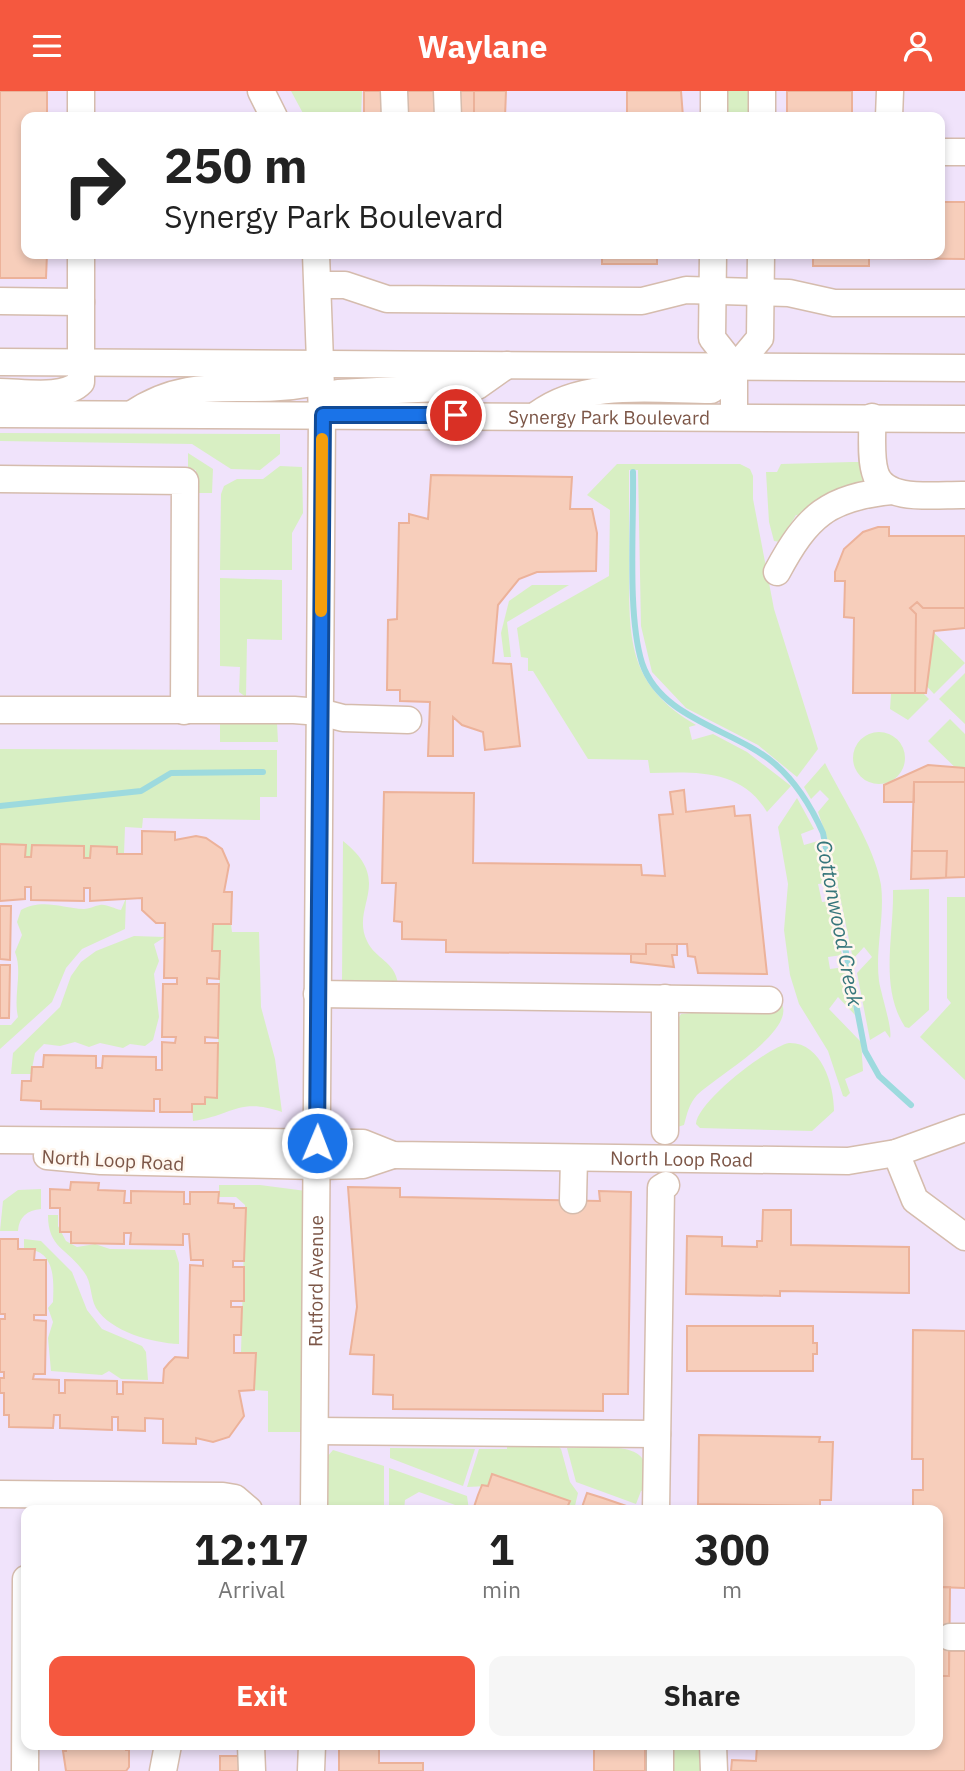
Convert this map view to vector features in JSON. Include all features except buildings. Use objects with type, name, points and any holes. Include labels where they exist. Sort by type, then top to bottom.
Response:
[{"type":"street","points":[[81,91],[81,112]]},
{"type":"street","points":[[261,91],[272,112]]},
{"type":"street","points":[[394,91],[394,112]]},
{"type":"street","points":[[447,91],[448,112]]},
{"type":"street","points":[[714,91],[714,112]]},
{"type":"street","points":[[762,91],[762,112]]},
{"type":"street","points":[[889,112],[890,91]]},
{"type":"street","points":[[945,152],[965,152]]},
{"type":"street","points":[[0,392],[61,392],[74,389],[80,381],[81,259]]},
{"type":"street","name":"Rutford Avenue","points":[[314,1505],[323,415],[316,259]]},
{"type":"street","points":[[713,259],[712,338],[734,366],[734,415]]},
{"type":"street","points":[[536,415],[553,403],[576,395],[615,390],[711,390],[724,381],[760,338],[761,259]]},
{"type":"street","points":[[319,285],[345,285],[387,299],[642,301],[685,290],[789,292],[834,303],[965,303]]},
{"type":"street","points":[[0,301],[81,302]]},
{"type":"street","points":[[0,362],[965,367]]},
{"type":"street","points":[[131,415],[155,398],[185,391],[213,387],[285,388],[306,384],[321,364]]},
{"type":"street","points":[[323,415],[338,393],[477,386],[507,365]]},
{"type":"street","name":"Synergy Park Boulevard","points":[[0,414],[734,415],[965,419]]},
{"type":"street","points":[[872,417],[875,474],[892,491]]},
{"type":"street","points":[[0,479],[185,481],[184,711]]},
{"type":"street","points":[[778,572],[804,527],[821,511],[854,496],[892,491],[904,494],[965,495]]},
{"type":"street","points":[[0,710],[320,712],[344,718],[408,720]]},
{"type":"street","points":[[317,994],[769,1000]]},
{"type":"street","points":[[664,1131],[665,998]]},
{"type":"street","name":"North Loop Road","points":[[0,1140],[317,1155],[363,1165],[393,1155],[848,1161],[896,1153],[965,1128]]},
{"type":"street","points":[[896,1153],[915,1200],[965,1237]]},
{"type":"street","name":"North Loop Road","points":[[0,1154],[101,1161],[317,1155]]},
{"type":"street","points":[[573,1200],[574,1158]]},
{"type":"street","points":[[656,1505],[661,1188],[666,1185]]},
{"type":"street","points":[[315,1430],[657,1434]]},
{"type":"street","points":[[0,1494],[27,1502],[223,1496],[235,1497],[244,1505]]},
{"type":"street","points":[[25,1750],[25,1771]]},
{"type":"street","points":[[163,1771],[167,1750]]},
{"type":"street","points":[[251,1750],[252,1771]]},
{"type":"street","points":[[312,1750],[312,1771]]},
{"type":"street","points":[[660,1750],[660,1771]]},
{"type":"street","points":[[713,1750],[713,1771]]},
{"type":"shaded area","points":[[0,91],[965,91],[965,1771],[0,1771]]},
{"type":"green space","points":[[291,91],[362,91],[361,112],[302,112]]},
{"type":"green space","points":[[722,91],[750,91],[750,112],[722,112]]},
{"type":"green space","points":[[0,433],[280,434],[280,454],[260,470],[231,469],[192,444],[0,441]]},
{"type":"green space","points":[[188,453],[213,469],[212,493],[196,493],[196,470],[188,469]]},
{"type":"green space","points":[[863,462],[868,484],[821,498],[799,516],[796,515],[780,542],[774,541],[769,522],[766,472],[777,472],[781,464]]},
{"type":"green space","points":[[617,464],[740,464],[750,469],[753,476],[753,499],[774,609],[818,749],[797,777],[758,745],[686,708],[652,672],[641,626],[638,470],[629,470],[630,621],[638,661],[646,678],[658,695],[696,725],[689,727],[692,740],[713,734],[747,752],[791,786],[767,812],[744,787],[730,780],[699,773],[650,773],[648,760],[588,759],[533,671],[528,671],[528,658],[521,657],[517,628],[609,576],[610,510],[587,495]]},
{"type":"green space","points":[[280,466],[302,467],[303,513],[292,533],[292,570],[220,570],[221,494],[224,486],[237,479],[263,479]]},
{"type":"green space","points":[[220,578],[282,580],[282,640],[247,639],[246,697],[239,692],[240,667],[220,666]]},
{"type":"green space","points":[[532,585],[569,585],[507,622],[511,657],[504,657],[501,633],[509,601]]},
{"type":"green space","points":[[920,619],[965,663],[934,694],[920,679]]},
{"type":"green space","points":[[965,673],[965,724],[939,699]]},
{"type":"green space","points":[[920,690],[929,699],[908,720],[890,709],[891,694],[919,694]]},
{"type":"green space","points":[[950,719],[965,734],[965,777],[928,741]]},
{"type":"green space","points":[[277,723],[278,742],[220,742],[220,724]]},
{"type":"green space","points":[[879,732],[898,739],[905,758],[898,777],[879,784],[860,777],[853,758],[860,739]]},
{"type":"green space","points":[[0,749],[277,750],[277,797],[260,797],[260,820],[143,818],[142,828],[125,827],[124,854],[117,854],[116,847],[91,846],[90,858],[84,858],[84,846],[32,845],[31,857],[25,857],[25,845],[0,844]]},
{"type":"green space","points":[[825,763],[865,839],[878,870],[882,909],[878,969],[890,1038],[885,1031],[870,1040],[857,973],[872,957],[864,947],[853,959],[829,844],[818,812],[829,799],[820,790],[811,799],[804,787]]},
{"type":"green space","points":[[797,798],[814,829],[801,834],[804,845],[818,841],[827,883],[818,884],[822,902],[831,901],[842,955],[828,957],[830,969],[845,967],[855,1015],[838,997],[829,1009],[861,1042],[863,1071],[845,1079],[850,1093],[846,1097],[843,1096],[828,1051],[799,1004],[790,975],[784,930],[788,884],[778,827]]},
{"type":"green space","points":[[343,841],[358,856],[369,881],[363,916],[367,941],[393,970],[398,984],[342,981]]},
{"type":"green space","points":[[929,889],[929,1010],[909,1028],[905,1027],[897,1012],[890,978],[893,890]]},
{"type":"green space","points":[[947,897],[965,897],[965,1080],[920,1037],[951,1003],[947,998]]},
{"type":"green space","points":[[126,898],[125,929],[82,949],[66,968],[52,1002],[0,1049],[0,1025],[11,1025],[18,1017],[18,968],[15,952],[22,935],[17,922],[21,910],[44,904],[84,909],[103,905],[121,910]]},
{"type":"green space","points":[[213,924],[231,924],[232,932],[259,932],[261,1007],[275,1059],[282,1112],[255,1106],[245,1107],[193,1121],[192,1104],[205,1104],[205,1097],[217,1097],[220,951],[212,951]]},
{"type":"green space","points":[[134,936],[165,937],[154,944],[159,961],[154,974],[159,1017],[153,1040],[145,1046],[130,1044],[123,1048],[100,1043],[89,1047],[75,1042],[60,1046],[44,1044],[35,1053],[31,1074],[11,1074],[13,1053],[60,1007],[71,976],[81,962],[96,951]]},
{"type":"green space","points":[[782,1004],[783,1015],[766,1040],[697,1095],[684,1125],[674,1128],[676,1022],[681,1014]]},
{"type":"green space","points":[[789,1043],[810,1049],[828,1077],[834,1111],[812,1131],[700,1128],[696,1124],[699,1114],[720,1090],[766,1054]]},
{"type":"green space","points":[[219,1185],[260,1185],[306,1191],[303,1432],[268,1432],[268,1391],[254,1390],[256,1354],[241,1353],[245,1205],[236,1197],[219,1197]]},
{"type":"green space","points":[[41,1189],[41,1209],[25,1215],[18,1231],[0,1231],[3,1201],[18,1190]]},
{"type":"green space","points":[[48,1215],[58,1215],[58,1226],[66,1241],[77,1247],[95,1244],[110,1249],[175,1250],[179,1263],[179,1344],[133,1335],[103,1316],[94,1304],[87,1276],[51,1234]]},
{"type":"green space","points":[[24,1239],[41,1241],[72,1272],[87,1310],[102,1329],[142,1346],[146,1352],[148,1380],[121,1379],[109,1371],[102,1375],[51,1371],[48,1338],[53,1322],[48,1308],[53,1302],[52,1275],[47,1259],[42,1254],[24,1249]]},
{"type":"green space","points":[[507,1445],[558,1446],[570,1482],[578,1493],[575,1505],[568,1505],[569,1501],[492,1474],[488,1486],[467,1487],[479,1449],[507,1449]]},
{"type":"green space","points":[[390,1448],[475,1449],[463,1486],[390,1458]]},
{"type":"green space","points":[[567,1448],[622,1448],[640,1455],[646,1472],[645,1490],[641,1491],[636,1504],[576,1482]]},
{"type":"green space","points":[[333,1450],[384,1466],[384,1505],[326,1505],[327,1457]]},
{"type":"green space","points":[[389,1468],[467,1496],[468,1505],[455,1505],[419,1492],[405,1500],[404,1505],[389,1505]]},
{"type":"green space","points":[[671,1750],[707,1750],[707,1771],[671,1771]]},
{"type":"waterway","name":"Cottonwood Creek","points":[[633,472],[634,620],[642,663],[665,698],[701,722],[759,752],[790,779],[808,804],[823,833],[865,1051],[879,1076],[911,1105]]},
{"type":"waterway","points":[[0,806],[141,791],[171,773],[263,772]]},
{"type":"slow traffic","points":[[321,611],[322,439]]},
{"type":"route","points":[[317,1143],[323,415],[456,415]]}]
